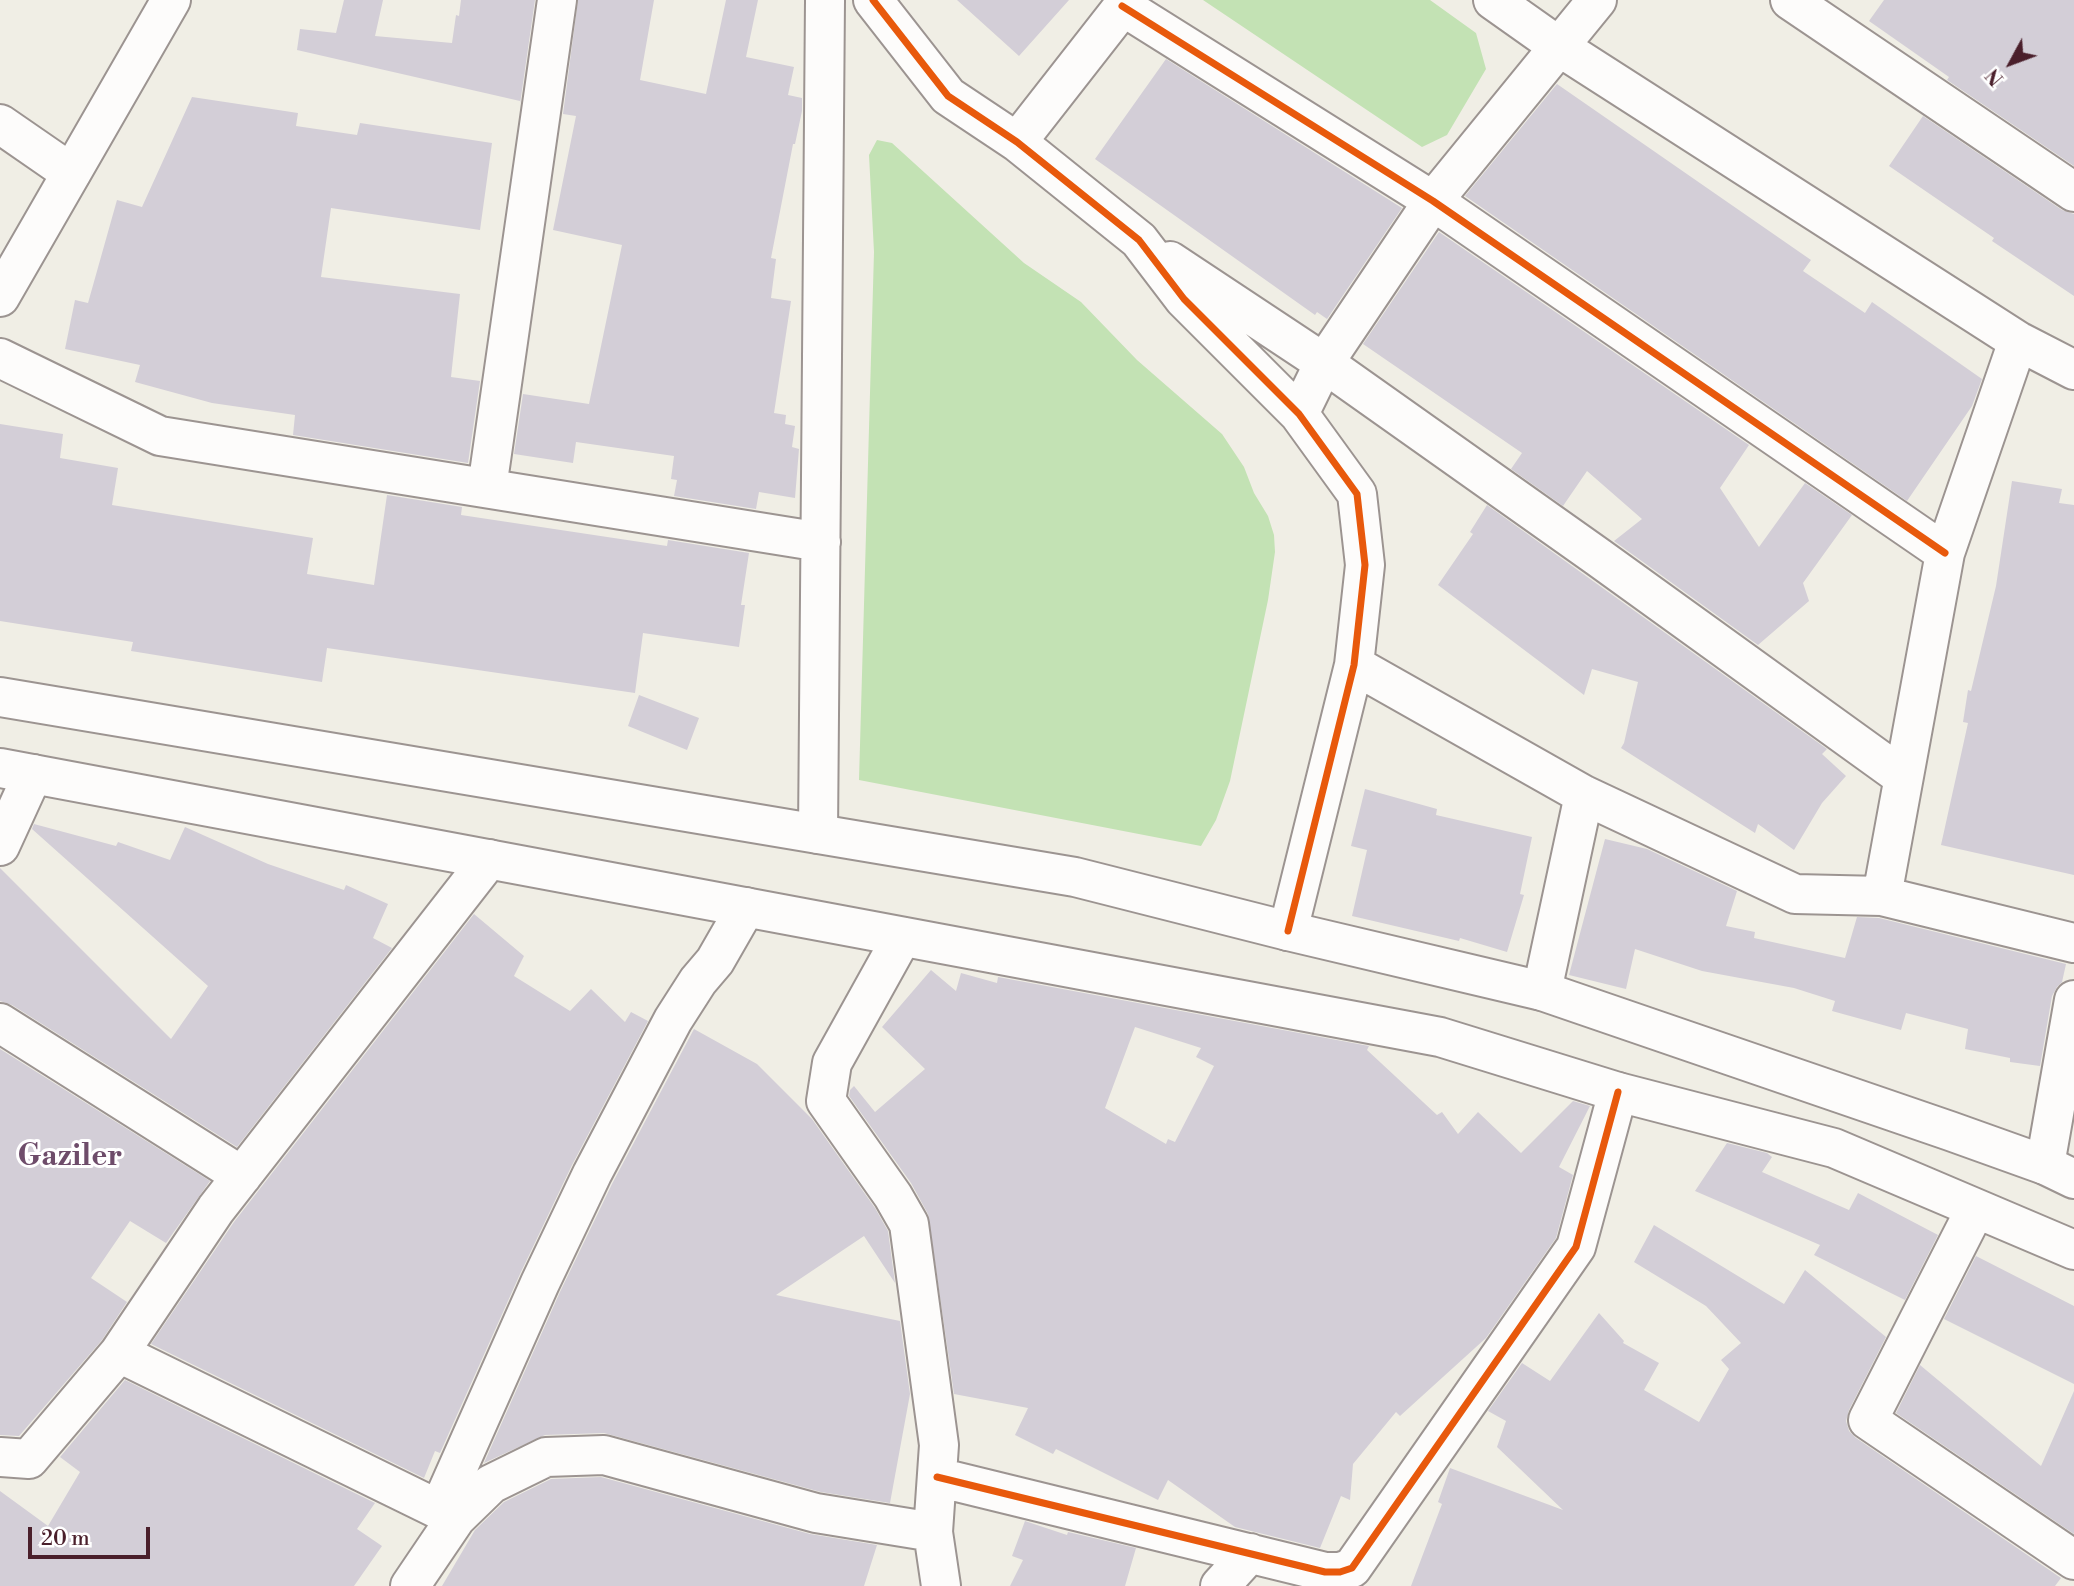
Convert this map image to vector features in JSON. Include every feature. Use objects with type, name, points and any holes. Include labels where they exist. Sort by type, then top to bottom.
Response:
[{"type":"street","points":[[0,298],[171,0]]},
{"type":"street","points":[[487,488],[557,0]]},
{"type":"street","points":[[818,834],[825,0]]},
{"type":"street","points":[[873,0],[948,96],[1017,142],[1139,240],[1324,363],[1903,777]]},
{"type":"street","points":[[1493,0],[1558,46],[2018,341],[2074,370]]},
{"type":"street","points":[[1299,414],[1324,363],[1433,201],[1597,0]]},
{"type":"street","points":[[1790,0],[2074,192]]},
{"type":"street","points":[[1017,142],[1125,3],[1433,201],[1945,553]]},
{"type":"street","points":[[0,124],[71,173]]},
{"type":"street","points":[[1139,240],[1184,299],[1299,414],[1357,494],[1364,565],[1354,665],[1287,931]]},
{"type":"street","points":[[1882,896],[1945,553],[2018,341]]},
{"type":"street","points":[[0,358],[160,436],[821,542]]},
{"type":"street","points":[[1354,665],[1584,795],[1795,894],[1882,896],[2074,943]]},
{"type":"street","points":[[0,697],[1075,877],[1287,931],[1542,991],[2059,1172],[2074,1000]]},
{"type":"street","points":[[0,846],[17,771],[1440,1037],[1618,1092],[1834,1148],[2074,1251]]},
{"type":"street","points":[[1542,991],[1584,795]]},
{"type":"street","points":[[0,1457],[29,1459],[118,1353],[216,1209],[489,859]]},
{"type":"street","points":[[410,1586],[448,1514],[540,1283],[592,1174],[673,1020],[698,981],[715,961],[746,907]]},
{"type":"street","points":[[902,937],[832,1063],[826,1101],[893,1196],[909,1224],[939,1445],[933,1532],[941,1586]]},
{"type":"street","points":[[0,1023],[242,1177]]},
{"type":"street","points":[[937,1477],[1325,1572],[1340,1572],[1352,1568],[1576,1247],[1618,1092]]},
{"type":"street","points":[[1975,1210],[1868,1420],[2074,1560]]},
{"type":"street","points":[[118,1353],[448,1514]]},
{"type":"street","points":[[448,1514],[491,1484],[546,1457],[604,1455],[816,1513],[933,1532]]},
{"type":"street","points":[[1220,1586],[1250,1553]]},
{"type":"green space","points":[[1203,0],[1430,0],[1476,33],[1486,69],[1447,135],[1422,147]]},
{"type":"green space","points":[[877,140],[892,143],[1024,263],[1081,302],[1137,360],[1222,434],[1244,467],[1254,493],[1268,516],[1274,535],[1275,552],[1268,600],[1230,781],[1216,820],[1201,846],[859,780],[874,252],[869,155]]},
{"type":"building","points":[[344,0],[383,0],[375,36],[452,43],[461,0],[535,0],[520,104],[520,101],[297,50],[300,29],[336,33]]},
{"type":"building","points":[[578,0],[654,0],[640,80],[706,94],[726,0],[758,0],[746,57],[794,67],[788,95],[802,98],[802,111],[771,258],[776,259],[771,298],[791,301],[774,413],[786,415],[785,424],[795,426],[792,447],[799,449],[795,498],[759,492],[756,509],[674,496],[677,480],[671,479],[674,456],[576,442],[573,463],[514,454],[523,394],[589,404],[622,245],[553,230],[576,116],[563,114]]},
{"type":"building","points":[[957,0],[1069,0],[1019,56]]},
{"type":"building","points":[[1884,0],[2074,0],[2074,166],[1947,80],[1949,77],[1869,21]]},
{"type":"building","points":[[1166,59],[1402,208],[1327,319],[1317,312],[1315,315],[1095,159]]},
{"type":"building","points":[[1557,84],[1811,260],[1803,271],[1865,313],[1872,302],[1982,379],[1972,406],[1907,501],[1465,196]]},
{"type":"building","points":[[192,97],[298,113],[296,126],[357,135],[360,123],[492,143],[480,230],[331,208],[321,277],[460,294],[451,377],[480,381],[468,463],[293,435],[295,415],[212,403],[135,382],[140,365],[65,349],[75,300],[88,303],[117,200],[142,207]]},
{"type":"building","points":[[1923,116],[2062,210],[2074,214],[2074,296],[1992,241],[1994,238],[1889,166]]},
{"type":"building","points":[[1439,232],[1749,445],[1720,488],[1759,547],[1805,483],[1852,515],[1803,583],[1809,601],[1758,645],[1614,541],[1642,519],[1587,471],[1563,506],[1511,469],[1522,453],[1363,344]]},
{"type":"building","points":[[0,424],[63,434],[60,458],[118,468],[112,505],[313,538],[307,574],[374,585],[387,495],[462,507],[461,515],[667,546],[668,540],[749,553],[741,605],[745,605],[739,647],[643,633],[635,693],[327,648],[322,682],[131,651],[133,642],[0,621]]},
{"type":"building","points":[[2012,481],[2062,489],[2059,503],[2074,505],[2074,875],[1941,845],[1968,723],[1963,722],[1968,690],[1971,691],[1996,586]]},
{"type":"building","points":[[1487,505],[1827,749],[1822,754],[1846,776],[1822,803],[1794,850],[1758,824],[1755,833],[1621,748],[1638,682],[1592,669],[1584,695],[1438,585],[1473,534],[1470,532]]},
{"type":"building","points":[[639,695],[699,718],[687,750],[628,726]]},
{"type":"building","points":[[1365,789],[1437,809],[1436,815],[1532,837],[1520,894],[1524,895],[1507,952],[1460,938],[1459,941],[1352,916],[1367,850],[1351,846]]},
{"type":"building","points":[[34,824],[116,846],[118,842],[170,860],[185,827],[268,864],[344,890],[346,885],[388,904],[373,938],[392,948],[237,1147],[12,1005],[0,1001],[0,868],[171,1039],[208,986],[32,829]]},
{"type":"building","points":[[1605,839],[1647,849],[1737,891],[1726,926],[1755,932],[1754,938],[1845,958],[1857,917],[1879,918],[2066,964],[2062,982],[2052,996],[2040,1066],[2010,1062],[2010,1058],[1965,1049],[1968,1029],[1906,1013],[1901,1030],[1832,1011],[1835,1001],[1794,988],[1702,971],[1635,949],[1626,989],[1569,975]]},
{"type":"building","points":[[474,914],[524,956],[514,976],[570,1011],[591,989],[625,1022],[631,1012],[648,1021],[572,1165],[440,1453],[435,1451],[424,1478],[151,1344],[234,1222]]},
{"type":"building","points":[[931,970],[956,991],[961,973],[997,983],[998,977],[1369,1046],[1367,1050],[1437,1115],[1442,1112],[1458,1134],[1478,1112],[1521,1153],[1573,1101],[1590,1106],[1559,1167],[1573,1175],[1556,1238],[1486,1338],[1400,1416],[1396,1412],[1353,1464],[1350,1500],[1341,1496],[1320,1548],[1235,1527],[1168,1480],[1158,1500],[1056,1449],[1053,1454],[1015,1435],[1028,1408],[954,1394],[928,1214],[911,1183],[849,1096],[854,1086],[875,1112],[925,1069],[882,1027]],"holes":[[[1135,1027],[1201,1048],[1196,1057],[1214,1066],[1175,1142],[1168,1139],[1166,1144],[1105,1108]]]},
{"type":"building","points":[[694,1029],[757,1064],[812,1119],[875,1208],[888,1231],[895,1283],[864,1236],[776,1295],[900,1321],[910,1394],[890,1503],[821,1492],[604,1433],[545,1435],[484,1463],[560,1292],[612,1184]]},
{"type":"building","points":[[0,1049],[210,1181],[166,1243],[130,1221],[91,1278],[127,1302],[102,1340],[19,1436],[0,1435]]},
{"type":"building","points":[[1727,1143],[1767,1153],[1772,1157],[1762,1172],[1849,1210],[1858,1193],[1938,1235],[1905,1300],[1814,1255],[1820,1245],[1695,1191]]},
{"type":"building","points":[[1654,1225],[1784,1304],[1805,1270],[1886,1337],[1849,1410],[1846,1421],[1849,1431],[2061,1578],[2055,1586],[1411,1586],[1442,1504],[1438,1502],[1450,1468],[1563,1510],[1497,1447],[1506,1421],[1488,1411],[1522,1363],[1550,1381],[1599,1313],[1623,1343],[1659,1363],[1644,1390],[1699,1422],[1729,1369],[1721,1360],[1741,1343],[1706,1306],[1634,1262]]},
{"type":"building","points":[[1976,1256],[2074,1306],[2074,1384],[1944,1319]]},
{"type":"building","points":[[1920,1365],[2041,1466],[2074,1391],[2074,1534],[1896,1413]]},
{"type":"building","points":[[125,1380],[375,1503],[357,1529],[382,1546],[354,1586],[0,1586],[0,1491],[48,1526],[80,1472],[60,1457]]},
{"type":"building","points":[[601,1477],[810,1534],[877,1545],[864,1586],[442,1586],[475,1530],[504,1502],[551,1479]]},
{"type":"building","points":[[1025,1521],[1067,1535],[1068,1532],[1136,1548],[1125,1586],[1010,1586],[1023,1560],[1012,1556]]},
{"type":"cycle path","points":[[873,0],[948,96],[1017,142],[1139,240],[1184,299],[1299,414],[1357,494],[1365,565],[1354,665],[1288,931]]},
{"type":"cycle path","points":[[1122,6],[1433,201],[1945,553]]},
{"type":"cycle path","points":[[937,1477],[1325,1572],[1340,1572],[1352,1568],[1576,1247],[1618,1092]]},
{"type":"district","name":"Gaziler","points":[[70,1158]]}]
